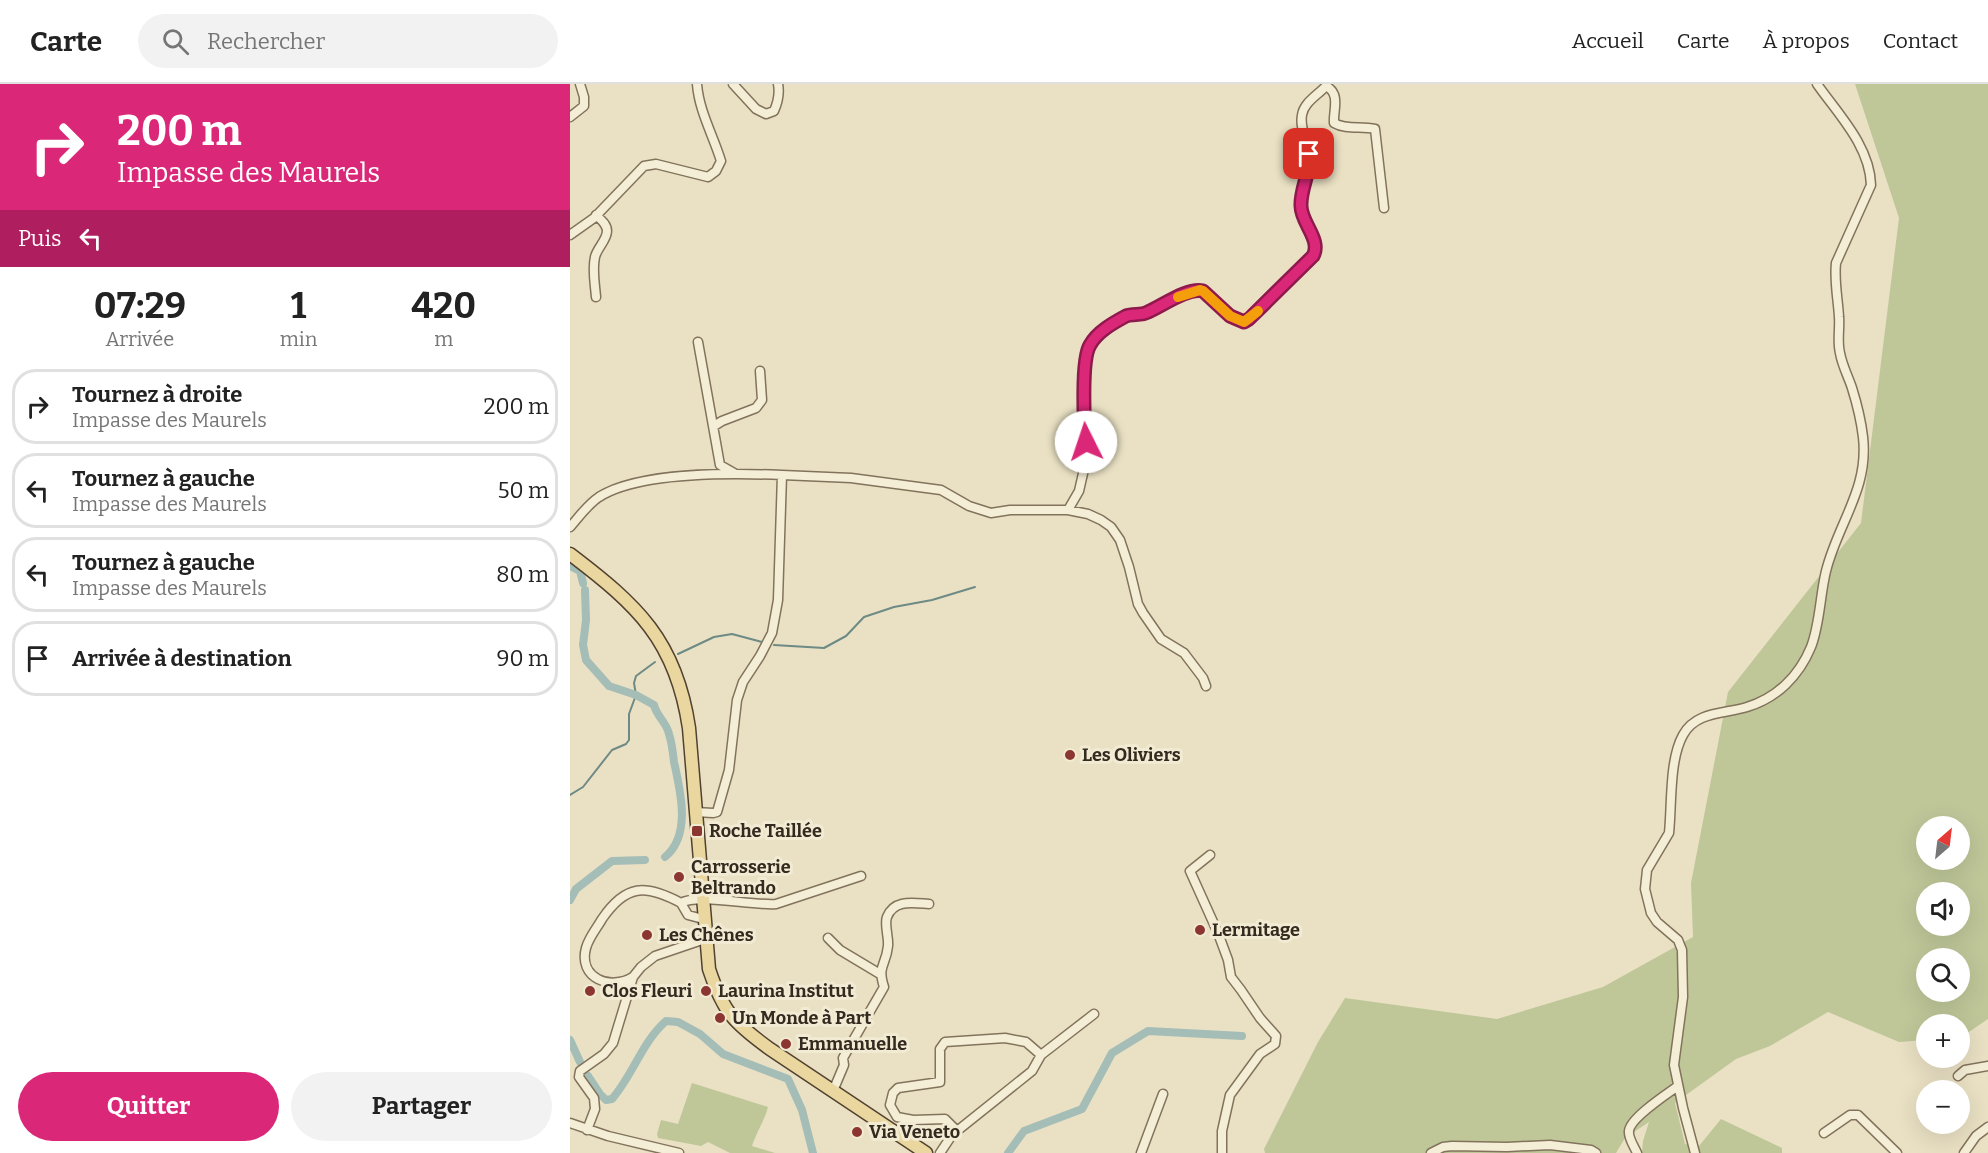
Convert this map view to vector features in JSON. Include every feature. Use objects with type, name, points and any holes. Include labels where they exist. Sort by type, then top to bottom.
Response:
[{"type":"main road","points":[[570,554],[621,594],[636,609],[650,626],[671,661],[686,706],[708,969],[726,1011],[747,1032],[926,1153]]},
{"type":"street","points":[[570,117],[584,106],[585,97],[580,84]]},
{"type":"street","points":[[570,235],[596,215],[644,166],[656,164],[708,177],[716,171],[720,161],[703,117],[697,84]]},
{"type":"street","points":[[733,84],[756,109],[766,114],[774,111],[779,91],[778,84]]},
{"type":"street","points":[[1694,1152],[1678,1086],[1674,1057],[1681,1023],[1683,997],[1682,950],[1678,940],[1657,922],[1651,913],[1645,889],[1647,870],[1669,833],[1672,785],[1682,735],[1689,726],[1707,715],[1746,708],[1782,689],[1794,676],[1812,644],[1830,557],[1853,504],[1862,475],[1863,437],[1857,403],[1840,354],[1835,275],[1836,262],[1868,192],[1870,173],[1853,134],[1817,84]]},
{"type":"street","points":[[1068,510],[1079,491],[1087,456],[1083,408],[1086,363],[1090,345],[1098,336],[1106,328],[1129,314],[1146,314],[1178,297],[1200,290],[1235,320],[1244,322],[1313,256],[1315,252],[1313,237],[1301,206],[1310,160],[1302,116],[1310,101],[1326,86],[1335,96],[1334,123],[1341,128],[1375,129],[1384,208]]},
{"type":"street","points":[[596,215],[607,229],[607,235],[595,255],[596,297]]},
{"type":"street","points":[[698,342],[720,465],[734,474]]},
{"type":"street","points":[[714,426],[760,405],[762,400],[760,371]]},
{"type":"street","points":[[570,528],[588,506],[612,490],[632,483],[701,475],[734,474],[851,478],[942,490],[969,506],[991,513],[1010,510],[1068,510],[1088,514],[1111,527],[1120,540],[1138,604],[1143,613],[1161,639],[1184,653],[1203,678],[1206,686]]},
{"type":"street","points":[[695,812],[717,812],[729,770],[737,700],[743,682],[772,633],[778,600],[782,475]]},
{"type":"street","points":[[1210,855],[1190,871],[1218,933],[1228,960],[1231,977],[1260,1018],[1276,1036],[1275,1044],[1260,1054],[1230,1095],[1222,1131],[1222,1153]]},
{"type":"street","points":[[681,903],[686,900],[702,900],[776,904],[861,876]]},
{"type":"street","points":[[703,919],[688,915],[681,903],[649,889],[636,891],[619,898],[591,937],[586,949],[587,967],[593,977],[603,982],[623,983],[633,977],[655,956],[705,939]]},
{"type":"street","points":[[833,1090],[844,1065],[843,1058],[884,987],[880,974],[888,948],[886,918],[894,908],[902,903],[928,904]]},
{"type":"street","points":[[828,938],[840,950],[880,974]]},
{"type":"street","points":[[587,1130],[595,1109],[594,1098],[579,1077],[580,1071],[604,1054],[613,1043],[633,977]]},
{"type":"street","points":[[940,1153],[957,1131],[1032,1071],[1041,1056],[1094,1014]]},
{"type":"street","points":[[957,1131],[945,1119],[913,1120],[897,1117],[890,1105],[893,1093],[898,1088],[940,1082],[940,1048],[945,1042],[1005,1038],[1026,1042],[1041,1056]]},
{"type":"street","points":[[1958,1076],[1965,1070],[1988,1066]]},
{"type":"street","points":[[1637,1153],[1629,1132],[1630,1125],[1640,1114],[1678,1086]]},
{"type":"street","points":[[1141,1153],[1163,1094]]},
{"type":"street","points":[[1824,1133],[1850,1115],[1858,1115],[1897,1153]]},
{"type":"street","points":[[570,1123],[587,1130],[679,1153]]},
{"type":"street","points":[[1965,1153],[1976,1136],[1988,1127]]},
{"type":"street","points":[[1431,1153],[1443,1147],[1452,1146],[1507,1147],[1550,1144],[1591,1150],[1596,1153]]},
{"type":"green space","points":[[1855,84],[1988,84],[1988,1019],[1970,1031],[1970,1014],[1916,1014],[1916,1041],[1899,1042],[1828,1012],[1770,1046],[1736,1059],[1675,1103],[1685,1144],[1699,1146],[1721,1119],[1782,1148],[1782,1153],[1642,1153],[1649,1122],[1625,1138],[1616,1153],[1265,1153],[1264,1149],[1318,1042],[1345,998],[1497,1019],[1603,987],[1693,937],[1691,883],[1728,692],[1861,523],[1899,218]]},
{"type":"green space","points":[[692,1083],[768,1107],[752,1146],[775,1153],[730,1153],[708,1142],[701,1146],[658,1138],[661,1120],[678,1124]]},
{"type":"waterway","points":[[570,566],[580,571],[583,583]]},
{"type":"waterway","points":[[774,645],[824,648],[846,636],[864,617],[894,607],[932,600],[975,587]]},
{"type":"waterway","points":[[585,590],[586,620],[583,645],[586,660],[609,686],[636,695],[654,705],[668,730],[682,812],[679,837],[665,857]]},
{"type":"waterway","points":[[678,654],[714,637],[732,634],[762,642]]},
{"type":"waterway","points":[[570,795],[583,787],[612,750],[626,744],[629,740],[629,714],[636,695],[634,683],[636,676],[655,662]]},
{"type":"waterway","points":[[570,900],[576,889],[612,861],[645,860]]},
{"type":"waterway","points":[[588,1076],[606,1100],[612,1099],[658,1029],[666,1021],[678,1022],[700,1034],[723,1054],[788,1079],[802,1110],[813,1153]]},
{"type":"waterway","points":[[1008,1153],[1024,1131],[1082,1109],[1112,1053],[1148,1031],[1242,1036]]},
{"type":"waterway","points":[[570,1040],[580,1062]]},
{"type":"slow traffic","points":[[1178,297],[1203,291],[1235,320],[1244,322],[1258,311]]},
{"type":"place","name":"Les Oliviers","points":[[1070,755]]},
{"type":"place","name":"Roche Taillée","points":[[697,831]]},
{"type":"place","name":"Carrosserie Beltrando","points":[[679,877]]},
{"type":"place","name":"Lermitage","points":[[1200,930]]},
{"type":"place","name":"Les Chênes","points":[[647,935]]},
{"type":"place","name":"Clos Fleuri","points":[[590,991]]},
{"type":"place","name":"Laurina Institut","points":[[706,991]]},
{"type":"place","name":"Un Monde à Part","points":[[720,1018]]},
{"type":"place","name":"Emmanuelle","points":[[786,1044]]},
{"type":"place","name":"Via Veneto","points":[[857,1132]]},
{"type":"route","points":[[1086,442],[1083,408],[1088,349],[1106,328],[1129,314],[1146,314],[1178,297],[1200,290],[1235,320],[1244,322],[1313,256],[1315,252],[1313,237],[1301,206],[1308,174],[1309,154]]}]
